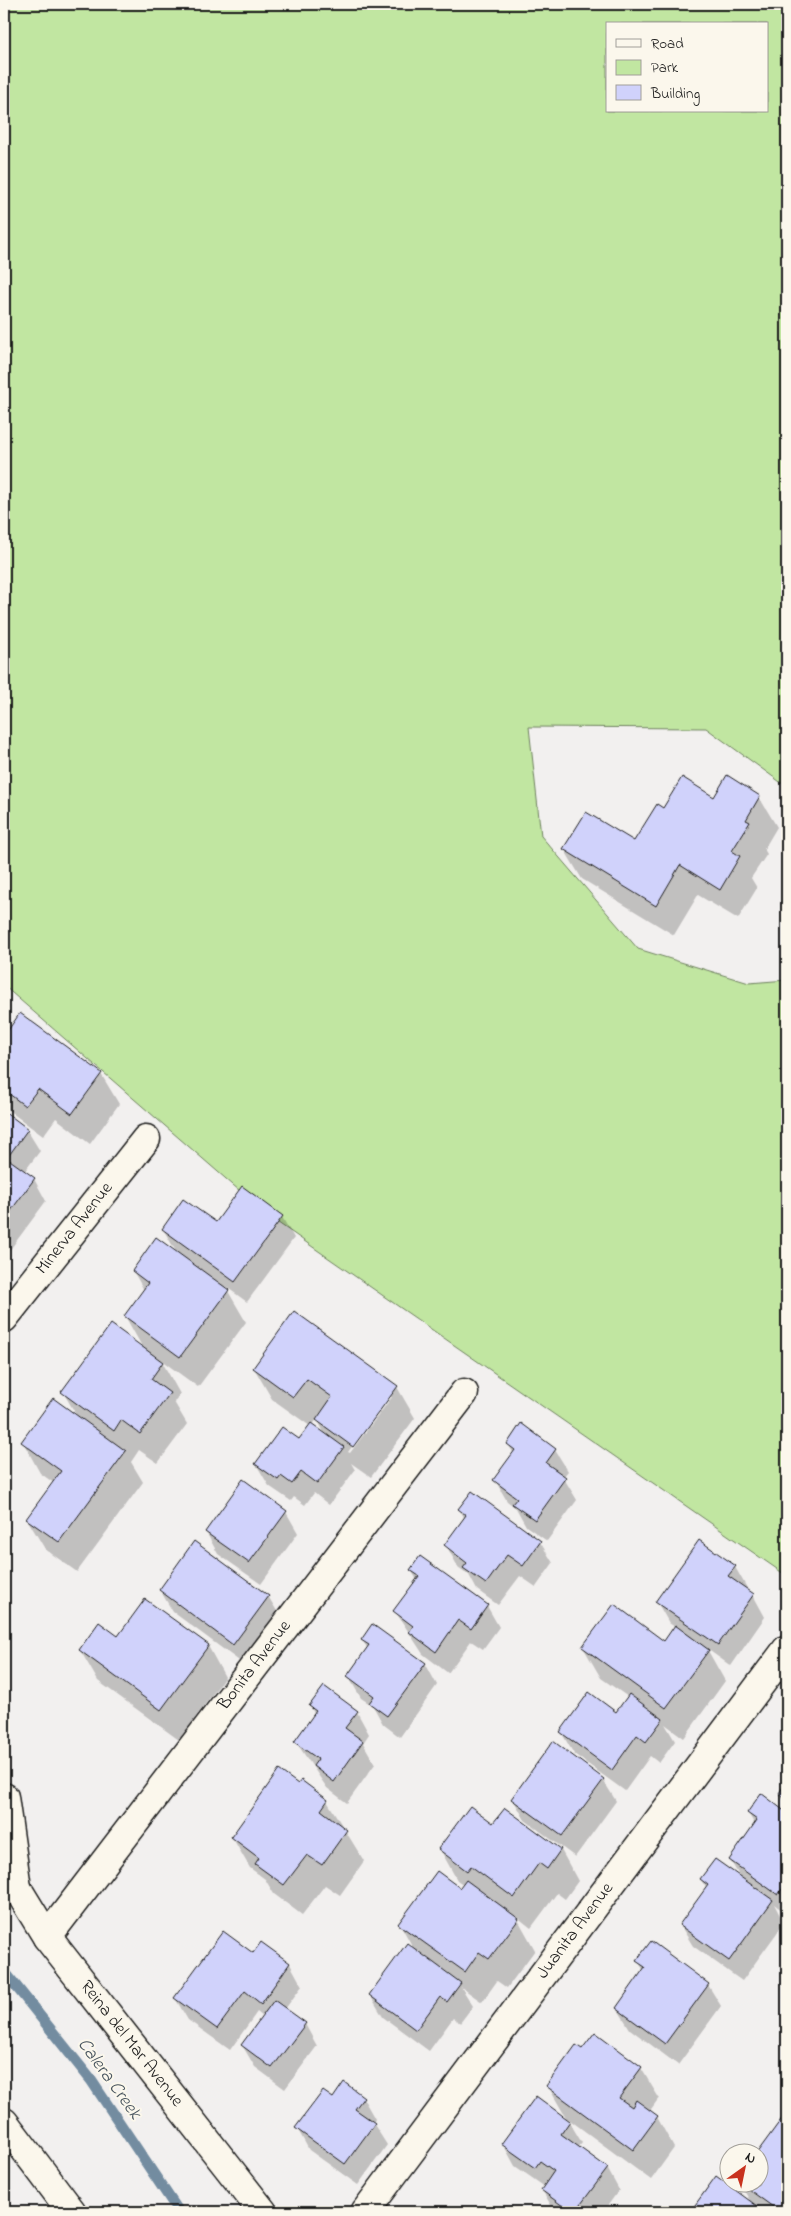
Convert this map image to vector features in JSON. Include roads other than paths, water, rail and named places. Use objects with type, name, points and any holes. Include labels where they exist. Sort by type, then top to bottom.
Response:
[{"type":"street","name":"Minerva Avenue","points":[[4,1318],[146,1139]]},
{"type":"street","name":"Bonita Avenue","points":[[47,1937],[464,1393]]},
{"type":"street","name":"Juanita Avenue","points":[[365,2212],[787,1649]]},
{"type":"street","points":[[4,1797],[11,1882]]},
{"type":"street","name":"Reina del Mar Avenue","points":[[11,1882],[47,1937],[263,2212]]},
{"type":"street","points":[[4,2122],[72,2212]]},
{"type":"waterway","name":"Calera Creek","points":[[4,1971],[91,2080],[179,2212]]}]
